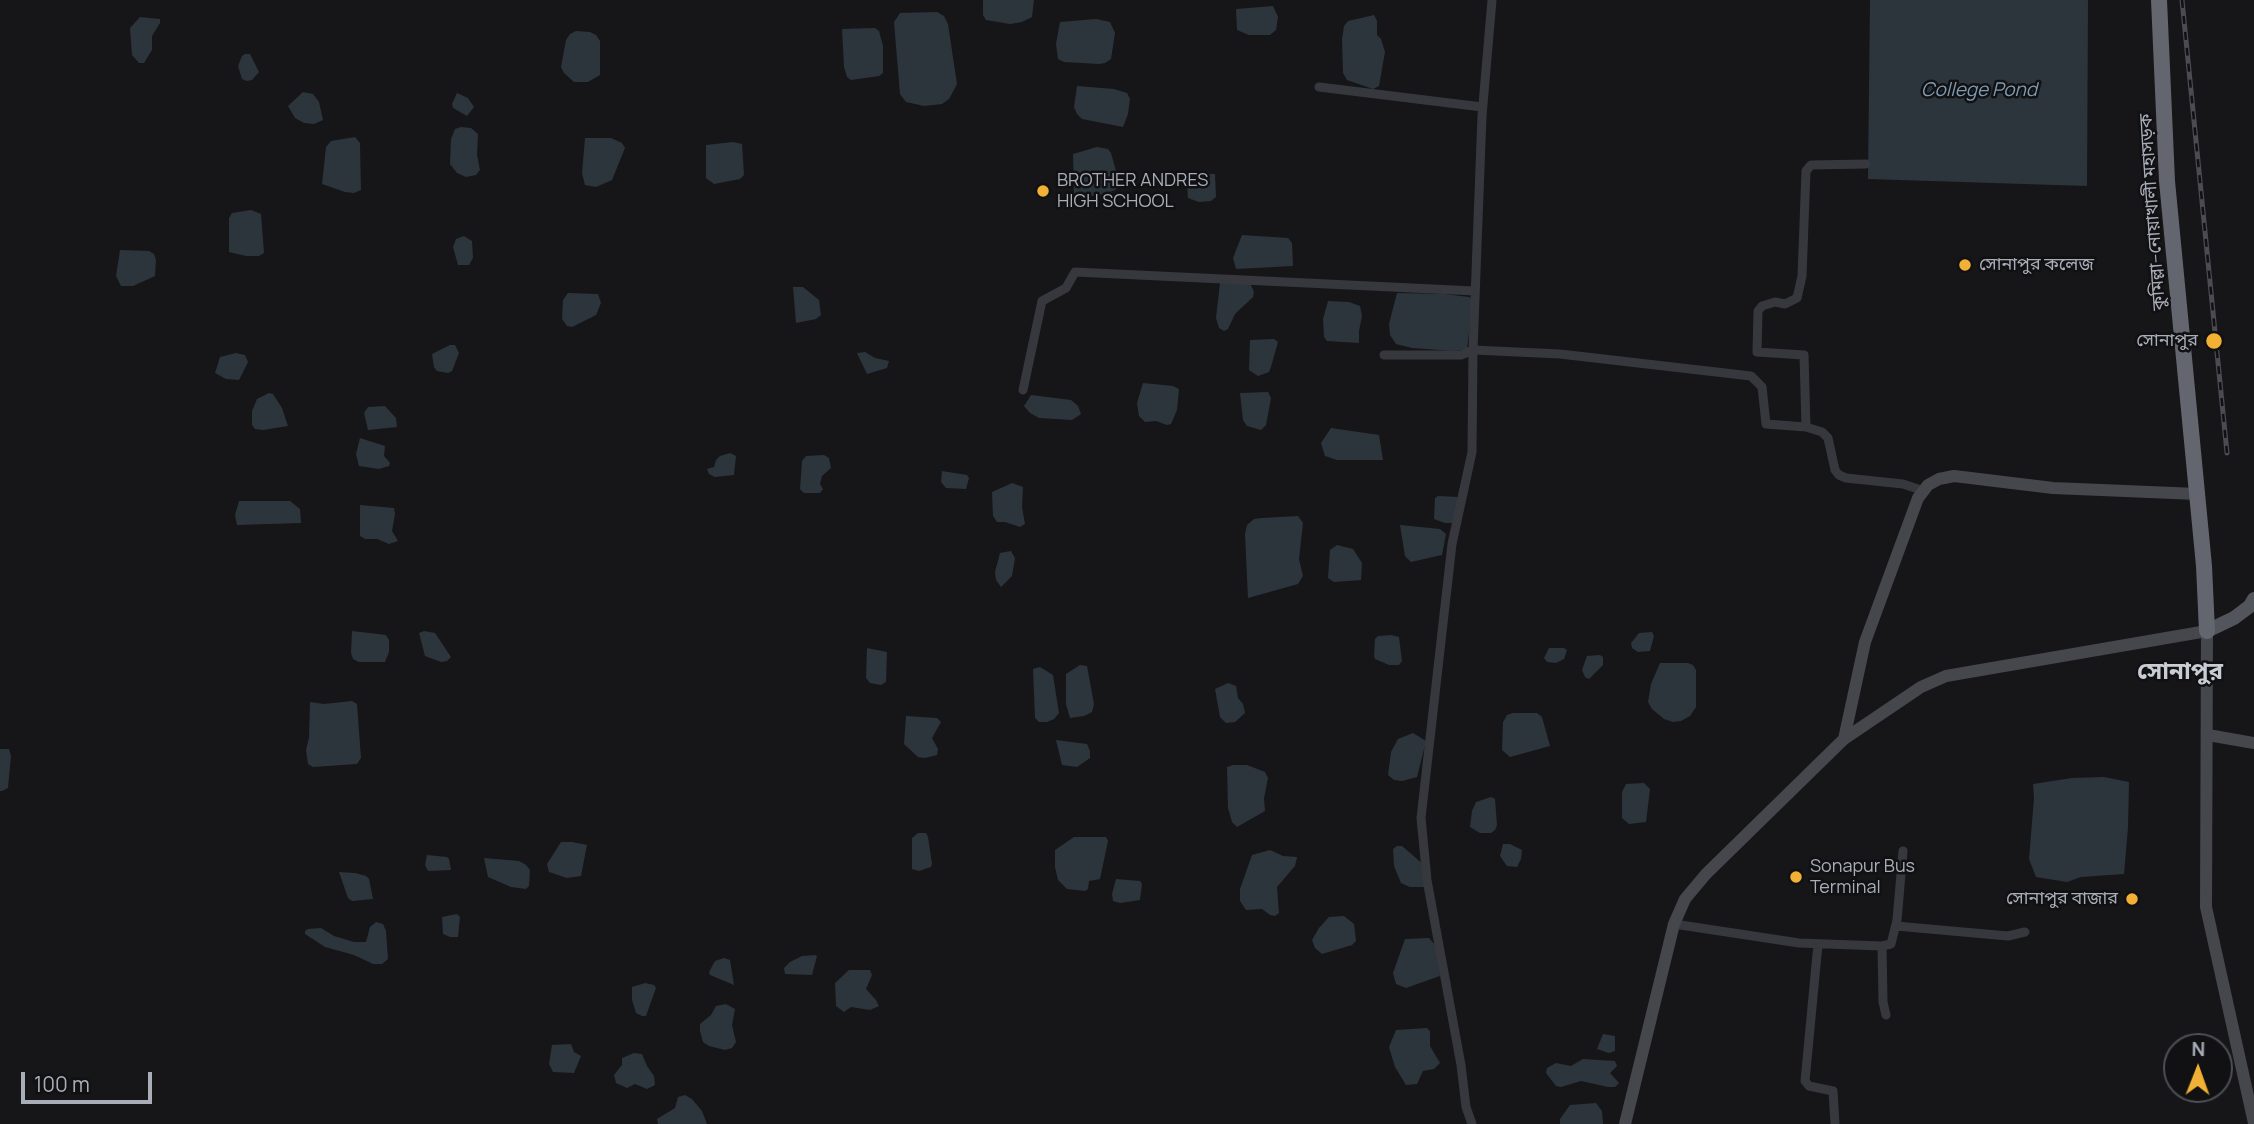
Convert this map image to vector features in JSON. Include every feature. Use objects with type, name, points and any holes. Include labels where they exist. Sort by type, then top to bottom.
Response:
[{"type":"highway","name":"কুমিল্লা–নোয়াখালী মহাসড়ক","points":[[2159,0],[2167,181],[2207,631]]},
{"type":"main road","points":[[1844,738],[1865,642],[1918,498],[1928,485],[1939,478],[1954,476],[2053,488],[2197,495]]},
{"type":"main road","points":[[1625,1124],[1674,924],[1685,899],[1706,874],[1844,738],[1921,687],[1946,676],[2207,631],[2234,618],[2250,606],[2254,598]]},
{"type":"main road","points":[[2207,631],[2206,907],[2254,1123]]},
{"type":"main road","points":[[2208,735],[2254,743]]},
{"type":"street","points":[[1472,1124],[1466,1108],[1461,1065],[1427,880],[1421,818],[1452,544],[1472,452],[1482,107],[1492,0]]},
{"type":"street","points":[[1319,87],[1482,107]]},
{"type":"street","points":[[1806,427],[1804,355],[1757,352],[1758,311],[1762,306],[1775,302],[1785,304],[1797,298],[1802,276],[1806,170],[1811,165],[1866,164]]},
{"type":"street","points":[[1023,390],[1042,301],[1066,288],[1075,272],[1475,291]]},
{"type":"street","points":[[1384,355],[1461,355],[1473,350],[1560,354],[1751,376],[1762,387],[1766,424],[1806,427],[1822,432],[1828,438],[1835,470],[1839,475],[1903,484],[1924,491]]},
{"type":"street","points":[[1674,924],[1799,943],[1891,944],[1896,926],[1903,850]]},
{"type":"street","points":[[1896,926],[2008,936],[2025,932]]},
{"type":"street","points":[[1818,944],[1805,1080],[1809,1086],[1833,1091],[1835,1124]]},
{"type":"street","points":[[1882,946],[1883,1002],[1886,1015]]},
{"type":"water","points":[[983,0],[1034,0],[1032,17],[1010,24],[986,20],[983,15]]},
{"type":"water","name":"College Pond","points":[[1870,0],[2088,0],[2087,186],[1868,179]]},
{"type":"water","points":[[1273,6],[1278,17],[1276,30],[1270,35],[1249,35],[1237,30],[1236,9]]},
{"type":"water","points":[[937,12],[944,16],[948,24],[957,84],[949,99],[942,104],[924,106],[906,102],[900,94],[894,22],[900,13]]},
{"type":"water","points":[[1374,15],[1377,35],[1385,52],[1379,86],[1373,89],[1347,80],[1343,73],[1342,39],[1344,26],[1348,21]]},
{"type":"water","points":[[140,17],[160,19],[152,36],[152,50],[144,63],[139,63],[132,55],[130,28]]},
{"type":"water","points":[[1096,19],[1110,22],[1115,33],[1111,59],[1099,64],[1064,62],[1058,59],[1056,44],[1060,22]]},
{"type":"water","points":[[875,28],[879,31],[883,46],[883,73],[851,80],[844,67],[842,29]]},
{"type":"water","points":[[576,31],[590,32],[600,41],[600,75],[588,82],[574,82],[561,67],[566,40]]},
{"type":"water","points":[[245,54],[250,54],[259,72],[252,80],[247,81],[242,79],[238,66]]},
{"type":"water","points":[[1077,86],[1114,89],[1127,93],[1130,99],[1123,127],[1082,119],[1074,107]]},
{"type":"water","points":[[303,92],[313,94],[319,102],[323,120],[314,124],[295,118],[288,106]]},
{"type":"water","points":[[457,93],[468,98],[474,107],[467,116],[453,108]]},
{"type":"water","points":[[471,128],[478,134],[477,155],[480,170],[476,175],[466,177],[457,173],[450,164],[451,139],[455,129]]},
{"type":"water","points":[[355,137],[360,143],[361,190],[354,193],[345,192],[322,184],[326,147],[331,141]]},
{"type":"water","points":[[585,138],[611,138],[622,143],[625,148],[612,180],[596,187],[585,185],[582,173]]},
{"type":"water","points":[[733,142],[742,144],[744,175],[740,179],[714,184],[706,178],[706,145]]},
{"type":"water","points":[[1097,147],[1108,149],[1111,153],[1120,185],[1104,194],[1079,198],[1074,196],[1073,154]]},
{"type":"water","points":[[1186,174],[1215,174],[1216,197],[1211,201],[1199,202],[1188,198]]},
{"type":"water","points":[[251,210],[261,214],[264,253],[259,256],[246,256],[229,252],[229,218],[232,213]]},
{"type":"water","points":[[1242,235],[1288,238],[1292,243],[1293,266],[1236,269],[1233,258]]},
{"type":"water","points":[[464,236],[472,241],[473,258],[469,265],[458,265],[453,247],[456,239]]},
{"type":"water","points":[[120,250],[149,251],[154,254],[155,276],[133,286],[121,286],[116,276]]},
{"type":"water","points":[[1220,283],[1250,283],[1254,292],[1253,297],[1235,314],[1228,329],[1224,331],[1219,328],[1216,318]]},
{"type":"water","points":[[793,287],[803,287],[819,300],[821,315],[816,319],[796,323]]},
{"type":"water","points":[[568,293],[598,294],[601,303],[596,315],[572,327],[567,326],[562,319],[563,300]]},
{"type":"water","points":[[1397,293],[1444,294],[1469,297],[1473,300],[1467,349],[1454,351],[1396,344],[1390,335],[1389,324]]},
{"type":"water","points":[[1328,301],[1349,302],[1360,306],[1362,316],[1359,343],[1327,341],[1324,337],[1323,319]]},
{"type":"water","points":[[1274,339],[1278,342],[1269,372],[1258,376],[1249,370],[1250,340]]},
{"type":"water","points":[[455,345],[459,353],[452,371],[437,371],[432,354]]},
{"type":"water","points":[[865,352],[875,358],[889,361],[887,368],[867,374],[857,353]]},
{"type":"water","points":[[236,353],[245,355],[248,362],[239,380],[226,379],[215,373],[220,357]]},
{"type":"water","points":[[1143,383],[1179,389],[1177,410],[1171,424],[1145,422],[1139,416],[1137,403]]},
{"type":"water","points":[[1268,392],[1271,398],[1266,425],[1261,430],[1247,426],[1243,420],[1240,393]]},
{"type":"water","points":[[269,393],[273,394],[282,408],[288,426],[255,429],[252,425],[252,411],[257,399]]},
{"type":"water","points":[[1031,395],[1071,400],[1078,406],[1081,414],[1072,420],[1039,418],[1024,406]]},
{"type":"water","points":[[385,406],[396,418],[397,427],[368,430],[364,413],[368,407]]},
{"type":"water","points":[[1331,428],[1379,435],[1383,460],[1337,460],[1325,456],[1321,443]]},
{"type":"water","points":[[360,438],[385,446],[384,456],[390,463],[389,466],[379,469],[359,466],[356,454]]},
{"type":"water","points":[[730,453],[736,456],[734,475],[715,477],[709,474],[707,469],[714,467],[720,456]]},
{"type":"water","points":[[824,455],[829,458],[831,468],[822,476],[820,484],[823,489],[820,493],[804,493],[800,489],[802,461],[806,456]]},
{"type":"water","points":[[942,471],[967,475],[969,478],[966,489],[946,488],[941,482]]},
{"type":"water","points":[[1012,483],[1023,487],[1025,524],[1020,527],[997,522],[993,516],[992,492]]},
{"type":"water","points":[[1458,497],[1454,523],[1434,519],[1435,498]]},
{"type":"water","points":[[239,501],[290,501],[300,509],[301,523],[237,525],[235,515]]},
{"type":"water","points":[[360,505],[394,508],[392,531],[398,541],[389,544],[360,536]]},
{"type":"water","points":[[1298,516],[1303,523],[1299,559],[1303,576],[1298,584],[1248,598],[1245,534],[1247,525],[1254,519]]},
{"type":"water","points":[[1400,525],[1440,529],[1446,534],[1442,555],[1411,562],[1405,556]]},
{"type":"water","points":[[1337,545],[1353,549],[1362,563],[1361,580],[1334,582],[1328,578],[1330,550]]},
{"type":"water","points":[[1011,551],[1015,558],[1012,576],[1001,587],[995,572],[1000,553]]},
{"type":"water","points":[[352,631],[386,635],[389,652],[385,662],[359,662],[353,659]]},
{"type":"water","points":[[1652,632],[1654,636],[1650,651],[1638,652],[1632,648],[1631,643],[1639,633]]},
{"type":"water","points":[[419,633],[435,633],[451,657],[447,661],[441,662],[425,656]]},
{"type":"water","points":[[1378,636],[1399,637],[1402,661],[1399,665],[1389,665],[1374,656],[1375,639]]},
{"type":"water","points":[[867,648],[887,652],[886,682],[881,685],[870,683],[866,678]]},
{"type":"water","points":[[1549,648],[1567,650],[1564,659],[1556,663],[1547,662],[1544,658]]},
{"type":"water","points":[[1587,656],[1603,657],[1603,665],[1589,679],[1585,677],[1582,670]]},
{"type":"water","points":[[1660,663],[1688,663],[1696,670],[1696,707],[1690,716],[1681,721],[1664,719],[1648,702],[1651,684]]},
{"type":"water","points":[[1080,665],[1087,666],[1094,704],[1092,712],[1070,718],[1066,704],[1066,674]]},
{"type":"water","points":[[1040,667],[1053,675],[1059,713],[1047,722],[1039,722],[1035,718],[1033,669]]},
{"type":"water","points":[[1228,683],[1236,686],[1245,713],[1235,722],[1226,723],[1220,717],[1215,689]]},
{"type":"water","points":[[352,701],[357,704],[361,758],[357,764],[313,767],[308,764],[306,750],[310,702],[324,704]]},
{"type":"water","points":[[1537,713],[1542,717],[1550,746],[1510,757],[1502,750],[1503,722],[1507,715]]},
{"type":"water","points":[[906,716],[937,718],[941,722],[932,738],[938,749],[937,755],[918,757],[904,744]]},
{"type":"water","points":[[1413,733],[1426,741],[1417,777],[1394,780],[1388,775],[1391,752],[1398,739]]},
{"type":"water","points":[[1056,740],[1087,744],[1090,758],[1077,767],[1062,765]]},
{"type":"water","points":[[0,749],[9,749],[11,756],[8,788],[2,791],[0,791]]},
{"type":"water","points":[[1247,765],[1265,772],[1268,778],[1264,798],[1265,811],[1237,827],[1232,822],[1228,808],[1227,767]]},
{"type":"water","points":[[2104,777],[2129,782],[2124,874],[2081,877],[2067,882],[2036,877],[2029,859],[2033,784],[2072,778]]},
{"type":"water","points":[[1644,783],[1650,789],[1646,822],[1629,824],[1622,818],[1622,792],[1626,784]]},
{"type":"water","points":[[1491,797],[1495,799],[1497,825],[1491,833],[1480,833],[1470,827],[1472,811],[1476,802]]},
{"type":"water","points":[[918,833],[926,833],[928,837],[932,864],[931,867],[919,871],[912,869],[912,838]]},
{"type":"water","points":[[1074,837],[1106,837],[1108,841],[1100,879],[1089,881],[1085,891],[1067,889],[1058,880],[1055,867],[1055,850]]},
{"type":"water","points":[[561,842],[587,845],[581,876],[567,878],[549,872],[547,864]]},
{"type":"water","points":[[1503,844],[1510,844],[1522,850],[1517,867],[1507,866],[1500,856]]},
{"type":"water","points":[[1402,846],[1424,865],[1425,887],[1410,887],[1401,883],[1394,866],[1393,849]]},
{"type":"water","points":[[1270,850],[1283,856],[1297,857],[1295,866],[1277,887],[1279,913],[1275,916],[1262,909],[1246,910],[1240,901],[1240,889],[1252,855]]},
{"type":"water","points":[[427,855],[447,857],[451,870],[428,871],[425,865]]},
{"type":"water","points":[[484,858],[519,861],[526,865],[530,870],[529,886],[526,889],[511,887],[488,877]]},
{"type":"water","points":[[339,872],[366,876],[373,899],[352,901],[348,898]]},
{"type":"water","points":[[1116,879],[1140,881],[1140,900],[1120,903],[1113,901]]},
{"type":"water","points":[[457,914],[460,917],[458,937],[443,934],[442,917]]},
{"type":"water","points":[[1344,916],[1354,924],[1356,941],[1352,945],[1322,954],[1315,948],[1312,940],[1329,917]]},
{"type":"water","points":[[376,922],[383,924],[386,931],[388,959],[382,964],[373,964],[354,955],[325,947],[305,934],[308,929],[321,928],[334,936],[354,942],[366,942],[370,927]]},
{"type":"water","points":[[1429,938],[1436,946],[1440,976],[1406,988],[1396,984],[1393,973],[1405,939]]},
{"type":"water","points":[[802,956],[817,956],[812,975],[785,974],[784,968],[790,962]]},
{"type":"water","points":[[724,958],[730,960],[734,985],[710,975],[715,961]]},
{"type":"water","points":[[849,970],[870,970],[872,975],[866,989],[879,1006],[870,1010],[851,1007],[844,1012],[836,1006],[835,983]]},
{"type":"water","points":[[645,983],[656,988],[646,1016],[642,1016],[636,1013],[632,987]]},
{"type":"water","points":[[726,1004],[735,1009],[732,1025],[736,1042],[732,1048],[725,1050],[703,1042],[700,1024],[711,1015],[716,1006]]},
{"type":"water","points":[[1427,1028],[1430,1031],[1430,1046],[1440,1063],[1434,1069],[1423,1071],[1417,1084],[1406,1085],[1395,1067],[1389,1047],[1396,1030]]},
{"type":"water","points":[[1603,1034],[1615,1036],[1615,1051],[1609,1053],[1597,1049]]},
{"type":"water","points":[[571,1044],[574,1052],[581,1056],[574,1073],[553,1072],[549,1064],[552,1045]]},
{"type":"water","points":[[634,1053],[642,1054],[654,1076],[655,1085],[647,1089],[635,1084],[627,1088],[616,1083],[614,1075],[622,1065],[622,1058]]},
{"type":"water","points":[[1583,1059],[1615,1061],[1617,1066],[1610,1073],[1619,1083],[1615,1087],[1608,1087],[1581,1081],[1561,1087],[1556,1086],[1546,1073],[1547,1068],[1556,1063],[1571,1066]]},
{"type":"water","points":[[685,1095],[702,1111],[707,1124],[658,1124],[657,1119],[675,1108],[678,1097]]},
{"type":"water","points":[[1596,1103],[1602,1111],[1603,1124],[1560,1124],[1560,1119],[1570,1105]]},
{"type":"railway","points":[[2182,0],[2227,453]]},
{"type":"place","name":"BROTHER ANDRES HIGH SCHOOL","points":[[1043,191]]},
{"type":"place","name":"সোনাপুর কলেজ","points":[[1965,265]]},
{"type":"place","name":"সোনাপুর","points":[[2214,341]]},
{"type":"place","name":"Sonapur Bus Terminal","points":[[1796,877]]},
{"type":"place","name":"সোনাপুর বাজার","points":[[2132,899]]},
{"type":"district","name":"সোনাপুর","points":[[2180,672]]}]
